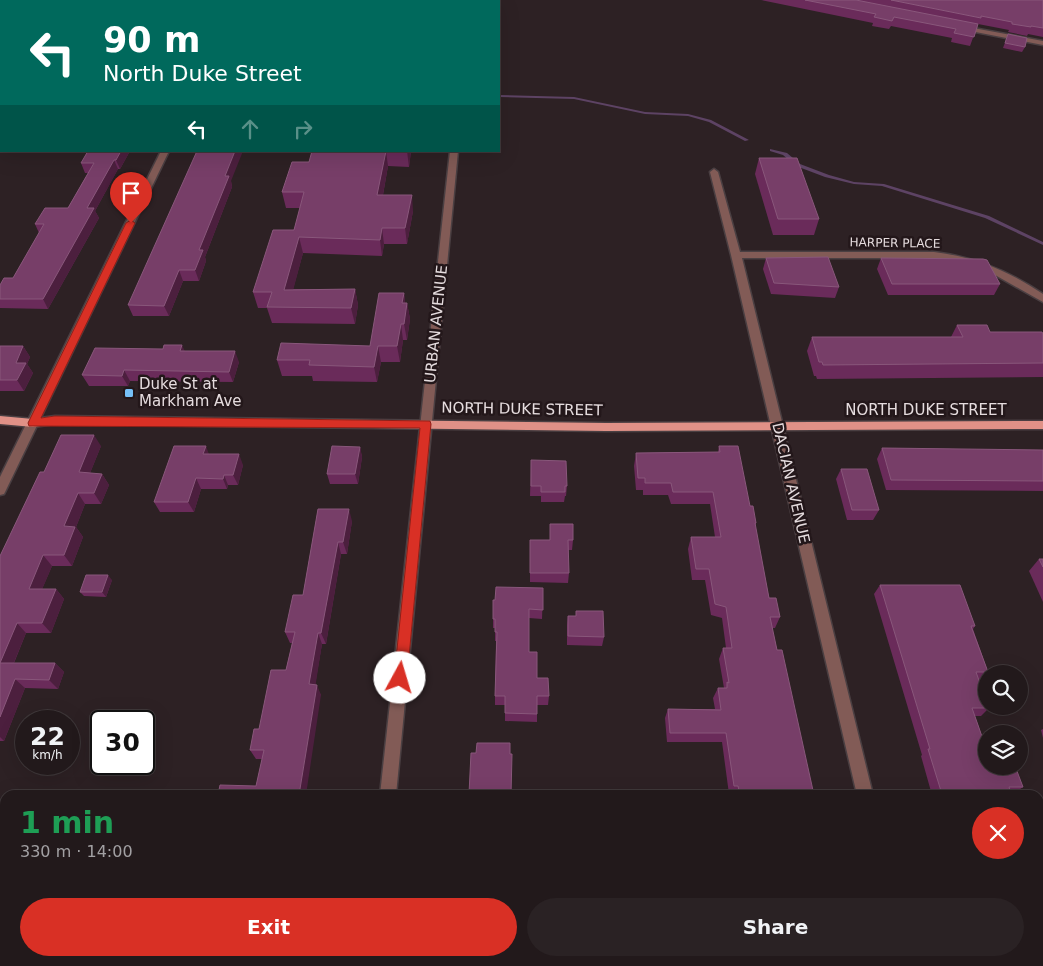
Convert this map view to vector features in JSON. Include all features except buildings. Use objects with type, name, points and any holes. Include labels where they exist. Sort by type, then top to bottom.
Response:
[{"type":"main road","name":"NORTH DUKE STREET","points":[[0,420],[33,423],[55,420],[606,427],[1043,426]]},
{"type":"street","points":[[948,25],[1043,44]]},
{"type":"street","points":[[0,490],[165,152]]},
{"type":"street","name":"URBAN AVENUE","points":[[389,790],[454,152]]},
{"type":"street","name":"DACIAN AVENUE","points":[[714,172],[736,255],[864,790]]},
{"type":"street","name":"HARPER PLACE","points":[[736,255],[954,256],[994,269],[1021,283],[1043,299]]},
{"type":"waterway","points":[[500,96],[574,98],[645,113],[688,115],[710,121],[747,140]]},
{"type":"waterway","points":[[772,150],[785,154],[798,165],[827,176],[854,183],[882,185],[987,217],[1043,244]]},
{"type":"place","name":"Duke St at Markham Ave","points":[[129,393]]},
{"type":"route","points":[[131,223],[33,423],[55,420],[426,424],[400,678]]}]
